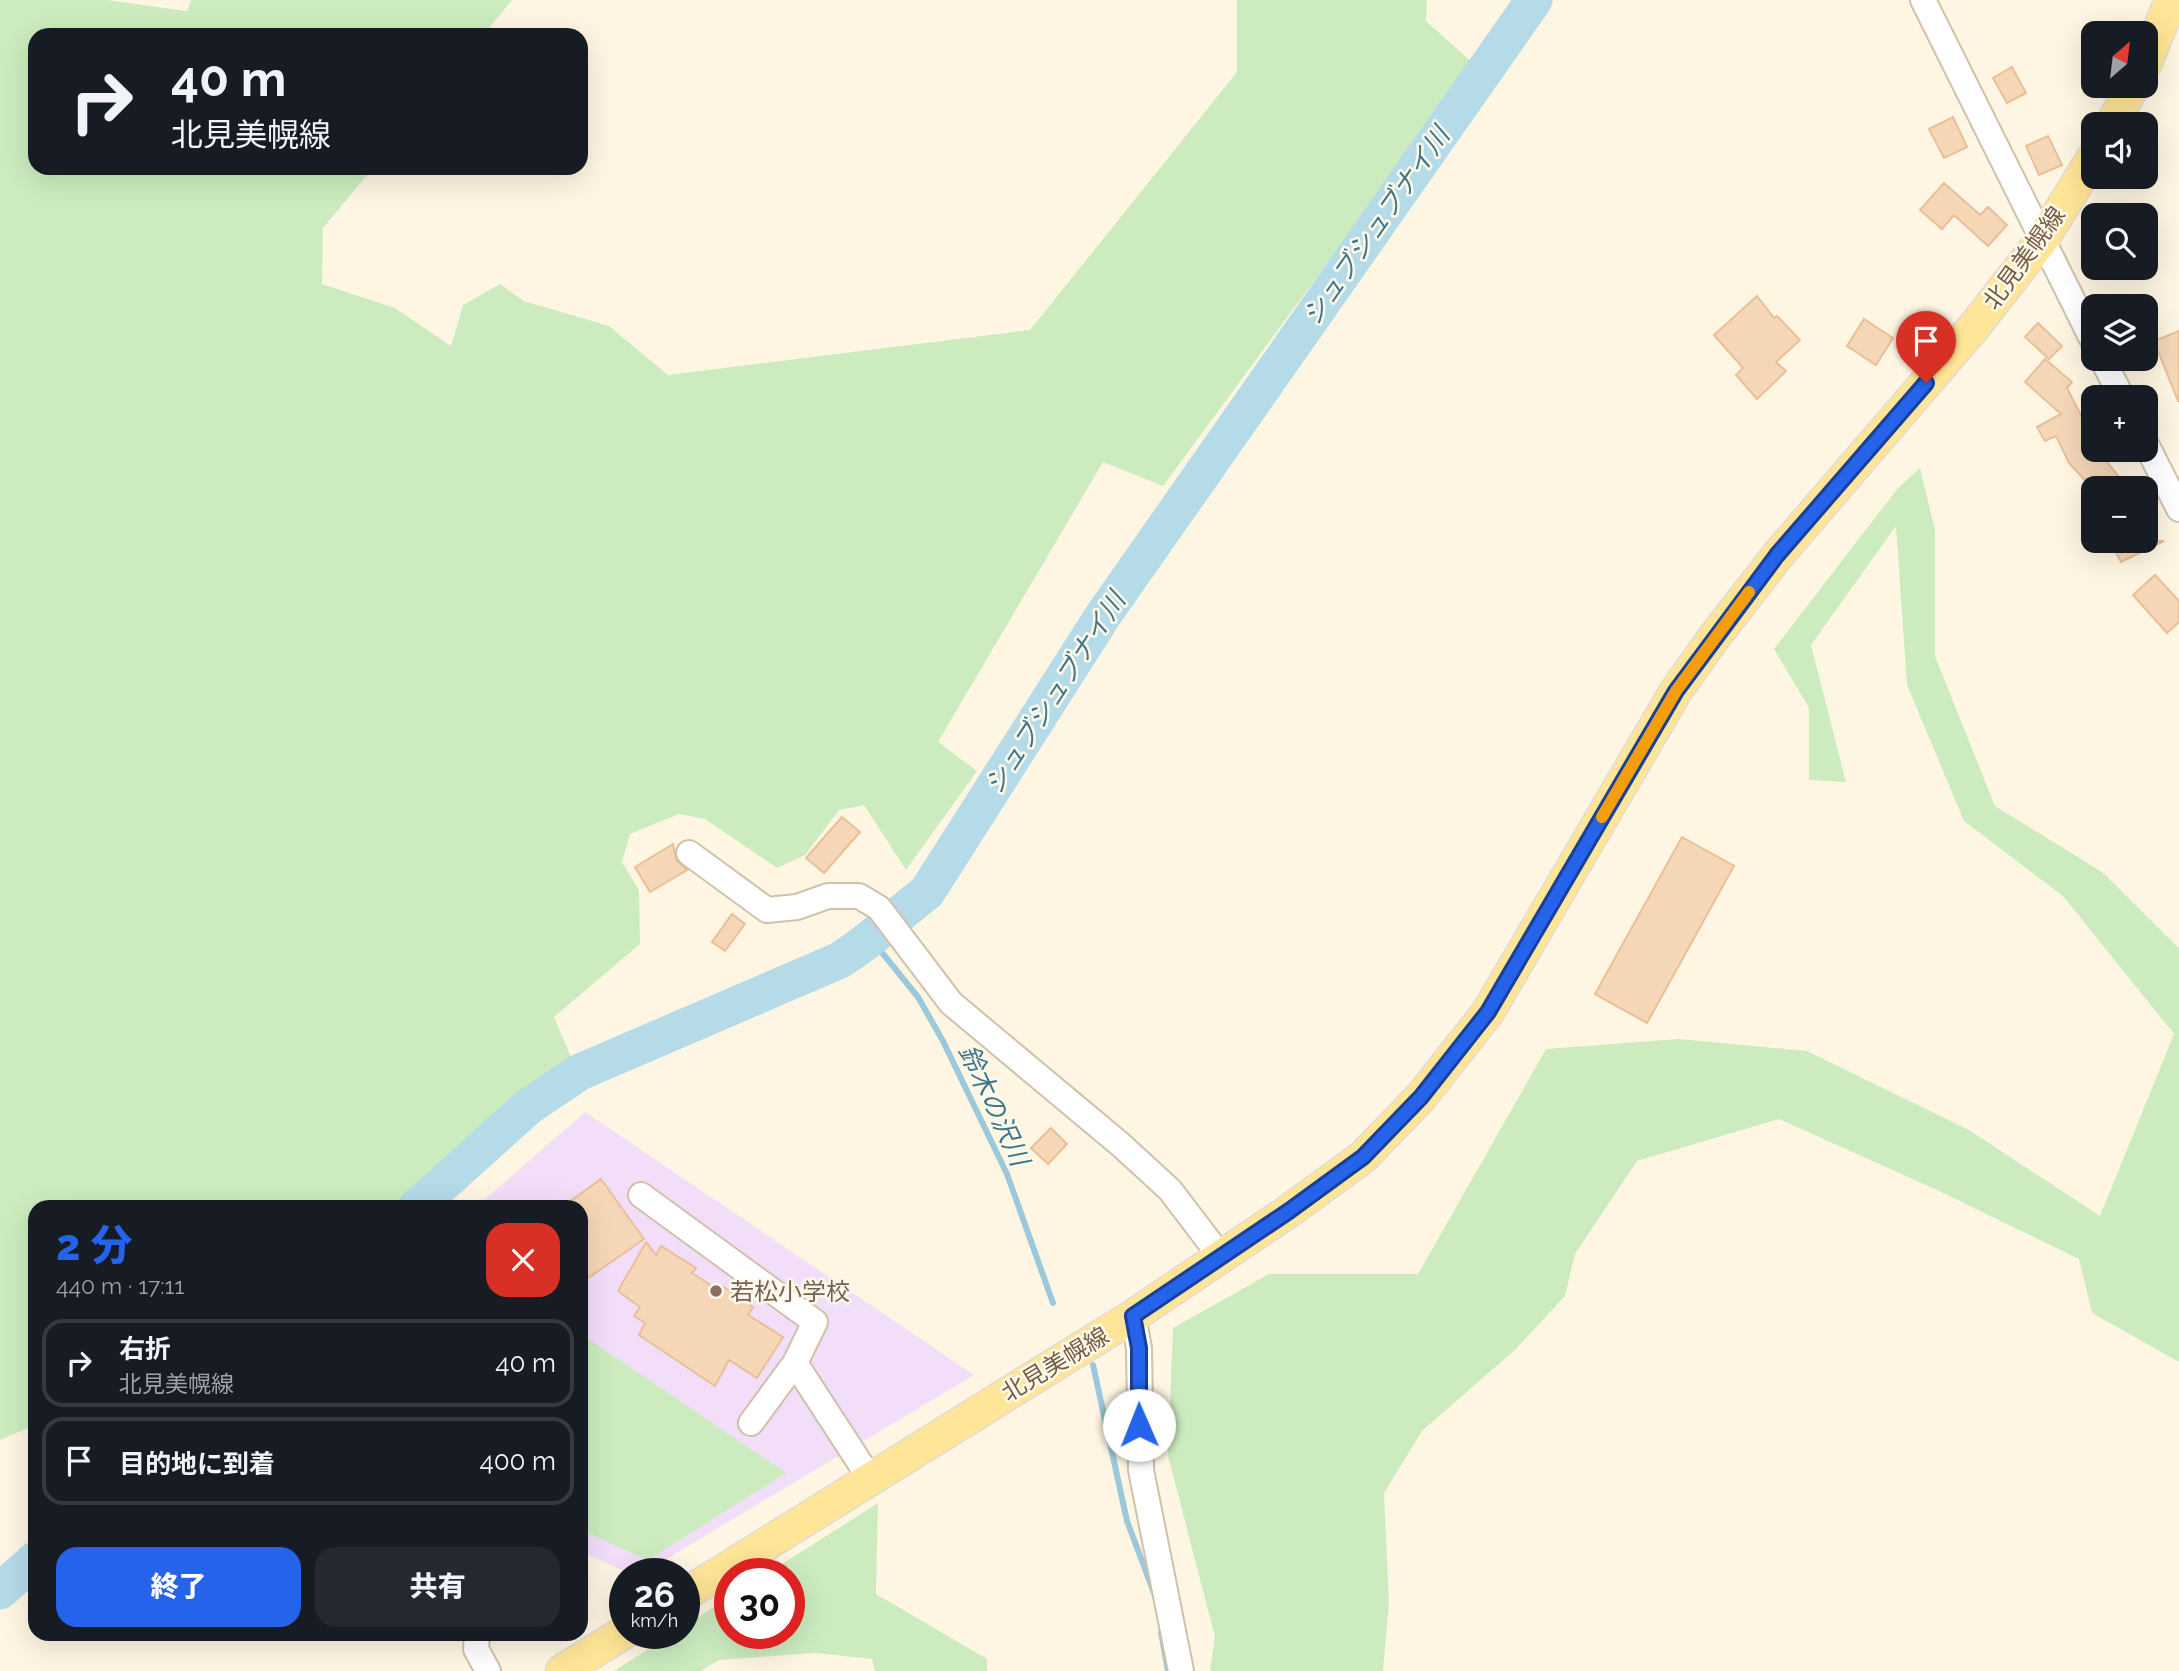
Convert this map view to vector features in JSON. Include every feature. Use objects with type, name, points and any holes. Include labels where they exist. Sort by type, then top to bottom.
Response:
[{"type":"main road","points":[[2158,32],[2171,0]]},
{"type":"main road","name":"北見美幌線","points":[[700,1585],[1133,1316],[1363,1157],[1421,1097],[1488,1012],[1676,691],[1712,640],[1777,555],[1974,327],[2042,240],[2081,177]]},
{"type":"main road","points":[[562,1671],[609,1642]]},
{"type":"street","points":[[1923,0],[2081,317]]},
{"type":"street","points":[[2155,462],[2179,509]]},
{"type":"street","points":[[689,853],[767,910],[797,907],[828,896],[859,896],[879,908],[951,1003],[1121,1145],[1170,1190],[1221,1257]]},
{"type":"street","points":[[641,1195],[815,1322],[796,1363],[751,1423]]},
{"type":"street","points":[[1133,1316],[1139,1348],[1141,1470],[1181,1671]]},
{"type":"street","points":[[796,1363],[871,1480]]},
{"type":"street","points":[[477,1641],[476,1649],[488,1671]]},
{"type":"shaded area","name":"若松小学校","points":[[585,1112],[974,1375],[668,1558],[609,1558],[609,1564],[588,1555],[588,1200],[484,1200]]},
{"type":"green space","points":[[0,0],[107,0],[187,11],[191,0],[512,0],[489,28],[28,28],[28,175],[367,175],[323,228],[322,284],[395,308],[451,346],[463,305],[500,284],[524,301],[609,326],[668,375],[1030,330],[1237,72],[1237,0],[1427,0],[1426,21],[1474,64],[1163,486],[1103,462],[938,742],[977,771],[906,870],[864,805],[839,810],[805,855],[777,868],[705,819],[679,814],[630,834],[622,862],[639,890],[640,944],[554,1017],[571,1057],[546,1110],[446,1200],[28,1200],[28,1428],[0,1440]]},
{"type":"green space","points":[[1920,468],[1935,530],[1935,656],[1995,806],[2102,872],[2179,948],[2179,1362],[2092,1313],[2079,1259],[1937,1190],[1779,1119],[1637,1161],[1575,1254],[1565,1296],[1516,1349],[1422,1431],[1384,1493],[1389,1602],[1383,1671],[1210,1671],[1215,1637],[1168,1456],[1173,1328],[1269,1274],[1418,1274],[1546,1049],[1679,1039],[1807,1051],[1969,1130],[2100,1216],[2174,1034],[2063,896],[1964,821],[1907,685],[1896,526],[1811,645],[1846,782],[1809,780],[1809,708],[1774,649],[1898,488]]},
{"type":"green space","points":[[588,1339],[786,1473],[651,1558],[644,1558],[588,1533]]},
{"type":"green space","points":[[878,1503],[876,1594],[987,1659],[987,1671],[875,1671],[872,1659],[815,1653],[719,1660],[701,1671],[614,1671],[649,1649],[700,1649],[700,1616],[714,1607],[714,1649],[805,1649],[805,1558],[792,1558]]},
{"type":"building","points":[[2012,67],[2026,93],[2007,103],[1993,78]]},
{"type":"building","points":[[1953,117],[1967,147],[1944,158],[1929,129]]},
{"type":"building","points":[[2048,136],[2062,165],[2039,175],[2026,146]]},
{"type":"building","points":[[1944,183],[1980,215],[1988,207],[2007,225],[1988,246],[1954,215],[1942,229],[1920,210]]},
{"type":"building","points":[[1757,296],[1774,318],[1777,316],[1800,340],[1776,362],[1786,371],[1757,399],[1736,375],[1743,368],[1714,335]]},
{"type":"building","points":[[1864,319],[1893,338],[1876,365],[1847,346]]},
{"type":"building","points":[[2038,323],[2062,346],[2049,359],[2025,337]]},
{"type":"building","points":[[2179,331],[2179,401],[2158,351],[2158,339]]},
{"type":"building","points":[[2045,359],[2072,382],[2067,388],[2081,415],[2081,462],[2107,462],[2118,476],[2081,476],[2069,463],[2056,436],[2045,441],[2037,427],[2061,414],[2025,382]]},
{"type":"building","points":[[2116,553],[2139,553],[2121,562]]},
{"type":"building","points":[[2155,575],[2179,601],[2179,622],[2167,633],[2133,595]]},
{"type":"building","points":[[842,817],[860,832],[824,873],[806,858]]},
{"type":"building","points":[[1682,837],[1734,866],[1647,1023],[1595,994]]},
{"type":"building","points":[[673,844],[676,860],[687,870],[650,892],[635,867]]},
{"type":"building","points":[[732,914],[745,924],[725,951],[712,942]]},
{"type":"building","points":[[1051,1128],[1067,1144],[1048,1164],[1031,1148]]},
{"type":"building","points":[[601,1179],[644,1239],[588,1278],[588,1200],[572,1200]]},
{"type":"building","points":[[646,1242],[656,1255],[661,1246],[696,1268],[692,1273],[720,1291],[724,1287],[753,1307],[748,1315],[783,1337],[757,1378],[729,1360],[715,1386],[639,1335],[645,1323],[634,1316],[640,1307],[618,1291]]},
{"type":"waterway","name":"シュブシュブナイ川","points":[[425,1200],[528,1107],[580,1072],[838,961],[927,892],[1102,617],[1534,0]]},
{"type":"waterway","name":"鈴木の沢川","points":[[871,939],[918,997],[943,1041],[1007,1174],[1053,1303]]},
{"type":"waterway","name":"鈴木の沢川","points":[[1093,1365],[1127,1521],[1154,1593]]},
{"type":"waterway","name":"シュブシュブナイ川","points":[[0,1591],[28,1566]]},
{"type":"waterway","name":"鈴木の沢川","points":[[1161,1632],[1168,1671]]},
{"type":"slow traffic","points":[[1602,817],[1676,691],[1749,592]]},
{"type":"place","name":"若松小学校","points":[[716,1291]]},
{"type":"route","points":[[1139,1425],[1139,1348],[1133,1316],[1289,1211],[1363,1157],[1421,1097],[1488,1012],[1676,691],[1712,640],[1777,555],[1926,383]]}]
